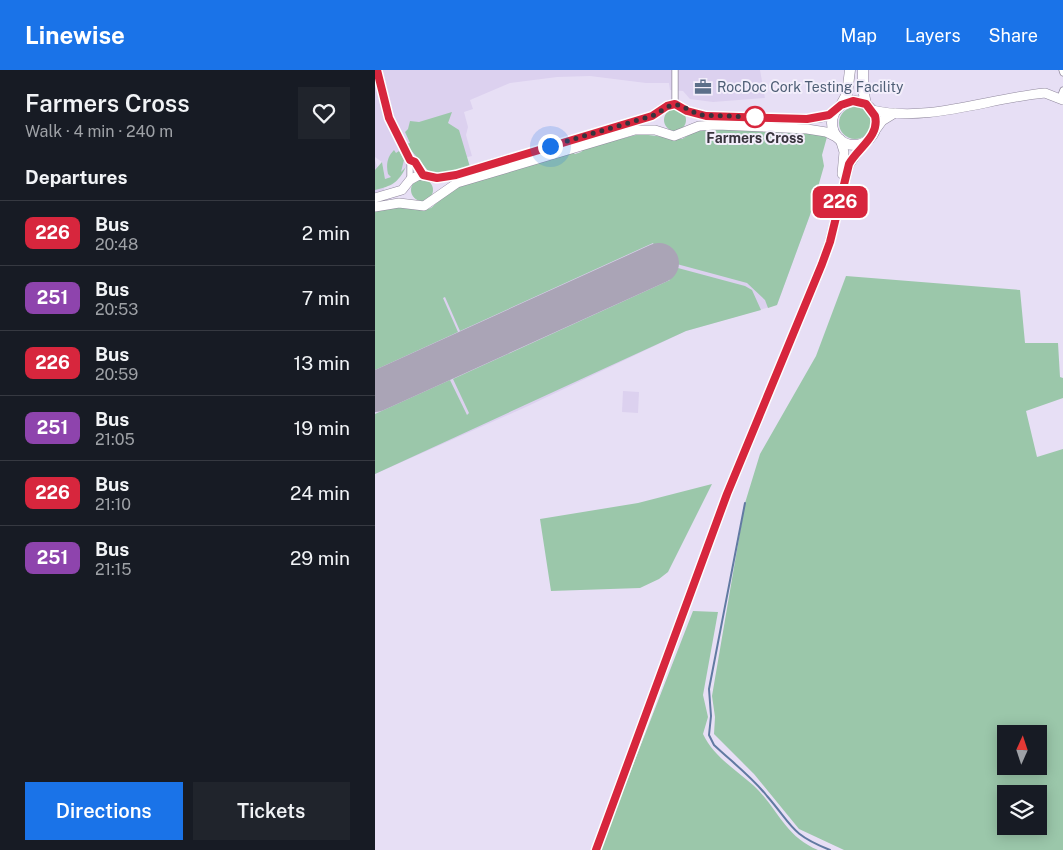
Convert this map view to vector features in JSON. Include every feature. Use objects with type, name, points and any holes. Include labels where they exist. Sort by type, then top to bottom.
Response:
[{"type":"highway","points":[[850,70],[847,94],[832,122],[839,139],[852,145],[865,142],[874,132],[876,121],[869,107],[863,70]]},
{"type":"highway","points":[[838,108],[853,101],[869,107]]},
{"type":"street","points":[[377,70],[389,118],[410,160],[409,182],[406,193],[414,204]]},
{"type":"street","points":[[675,70],[675,104]]},
{"type":"street","points":[[869,107],[895,113],[944,109],[1039,94],[1062,96]]},
{"type":"street","points":[[375,198],[399,191],[409,182],[427,176],[456,175],[652,116],[675,104]]},
{"type":"street","points":[[675,104],[687,111],[706,116],[800,119],[823,117],[838,108]]},
{"type":"street","points":[[663,109],[659,121],[665,132]]},
{"type":"street","points":[[684,133],[690,121],[687,111]]},
{"type":"street","points":[[874,132],[882,121],[895,113]]},
{"type":"street","points":[[375,207],[414,204],[424,206],[433,201],[441,192],[457,183],[606,137],[645,129],[665,132],[674,136],[699,126],[717,125],[807,129],[826,132],[839,139],[843,146],[844,162],[839,186],[799,317]]},
{"type":"street","points":[[595,850],[727,494],[830,242],[849,164],[865,142]]},
{"type":"street","points":[[410,160],[415,162],[437,188],[433,201]]},
{"type":"shaded area","points":[[375,70],[760,70],[765,98],[713,102],[690,99],[683,91],[670,90],[669,83],[646,83],[590,76],[557,77],[510,83],[470,100],[473,109],[464,112],[468,127],[466,135],[472,156],[437,164],[422,160],[406,167],[400,174],[385,179],[382,162],[375,157]]},
{"type":"shaded area","points":[[375,160],[404,250],[810,215],[777,305],[686,331],[528,406],[375,474]]},
{"type":"shaded area","points":[[623,391],[639,392],[638,413],[622,412]]},
{"type":"green space","points":[[855,107],[861,108],[866,112],[870,117],[870,129],[866,134],[861,138],[855,139],[849,138],[844,134],[840,129],[839,123],[840,117],[844,112],[849,108]]},
{"type":"green space","points":[[675,109],[683,112],[686,120],[683,128],[675,131],[667,128],[664,120],[667,112]]},
{"type":"green space","points":[[452,112],[448,123],[459,130],[470,167],[439,174],[429,172],[406,144],[410,143],[405,132],[410,121],[419,122]]},
{"type":"green space","points":[[711,128],[807,132],[827,137],[822,155],[824,166],[810,215],[777,305],[768,308],[765,300],[747,283],[662,260],[653,243],[460,331],[445,297],[443,298],[458,332],[375,370],[375,210],[396,207],[423,210],[431,208],[450,191],[464,185],[572,152],[575,154],[585,148],[640,134],[682,139],[694,132]]},
{"type":"green space","points":[[394,150],[396,153],[399,151],[404,160],[401,172],[406,167],[394,183],[375,190],[375,170],[382,162],[385,179],[391,177],[388,174],[387,164],[388,158]]},
{"type":"green space","points":[[422,179],[430,182],[433,190],[430,198],[422,201],[414,198],[411,190],[414,182]]},
{"type":"green space","points":[[663,264],[745,286],[752,290],[761,310],[686,331],[375,474],[375,414],[450,380],[467,415],[469,413],[453,379],[670,280]]},
{"type":"green space","points":[[846,276],[1020,290],[1025,343],[1058,343],[1060,377],[1063,378],[1063,398],[1026,411],[1037,457],[1063,449],[1063,850],[844,850],[799,829],[754,774],[714,734],[715,717],[712,696],[745,503],[760,454],[816,356]]},
{"type":"green space","points":[[712,484],[668,572],[659,579],[640,588],[551,591],[540,519],[638,503]]},
{"type":"green space","points":[[693,611],[718,612],[703,695],[708,717],[703,734],[719,756],[753,785],[789,830],[818,850],[600,850]]},
{"type":"waterway","points":[[745,503],[709,689],[711,716],[709,735],[714,745],[755,782],[799,834],[830,850]]},
{"type":"runway","points":[[375,392],[659,263]]},
{"type":"bus line","name":"226","points":[[377,70],[389,118],[410,160],[415,162],[423,175],[437,178],[456,175],[652,116],[667,106],[675,104],[684,107],[687,111],[706,116],[807,119],[829,115],[841,105],[853,101],[866,104],[875,116],[876,127],[874,132],[855,153],[849,164],[830,242],[822,264],[727,494],[596,850]]},
{"type":"place","name":"RocDoc Cork Testing Facility","points":[[703,87]]},
{"type":"place","name":"Farmers Cross","points":[[755,117]]},
{"type":"route","points":[[550,146],[652,116],[667,106],[675,104],[699,115],[755,117]]}]
